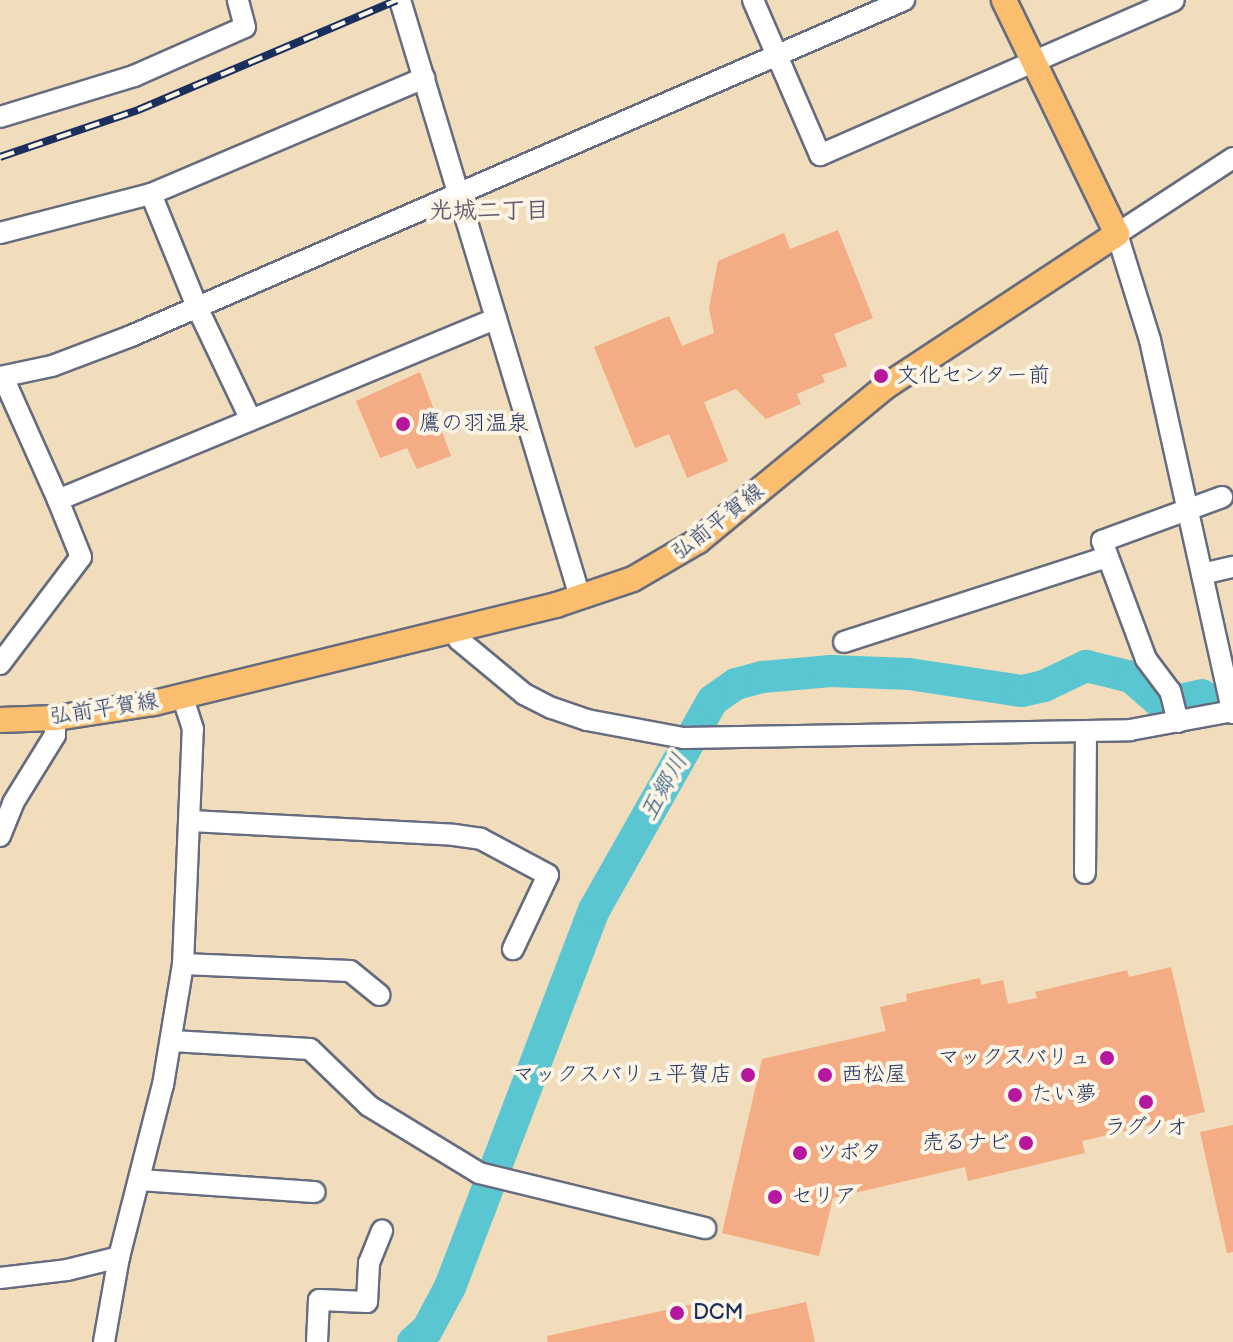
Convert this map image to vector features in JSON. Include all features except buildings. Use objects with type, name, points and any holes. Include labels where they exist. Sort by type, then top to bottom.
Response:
[{"type":"main road","points":[[1004,0],[1117,234]]},
{"type":"main road","name":"弘前平賀線","points":[[0,720],[55,718],[182,696],[455,630],[580,597],[633,579],[686,549],[885,387],[1117,234]]},
{"type":"street","points":[[0,117],[134,76],[245,27],[238,0]]},
{"type":"street","points":[[400,0],[580,597]]},
{"type":"street","points":[[753,0],[820,155],[1174,0]]},
{"type":"street","points":[[0,664],[81,557],[2,377],[52,366],[197,307],[904,0]]},
{"type":"street","points":[[0,233],[151,194],[424,78]]},
{"type":"street","points":[[455,630],[459,640],[524,694],[552,708],[587,720],[683,738],[1086,731],[1175,708],[1233,712],[1150,340],[1117,234],[1233,158]]},
{"type":"street","points":[[151,194],[197,307],[250,418]]},
{"type":"street","points":[[58,500],[250,418],[496,319]]},
{"type":"street","points":[[1175,708],[1146,659],[1102,541],[1222,497]]},
{"type":"street","points":[[844,642],[1107,557]]},
{"type":"street","points":[[1202,574],[1233,567]]},
{"type":"street","points":[[104,1342],[119,1257],[172,1041],[183,964],[193,729],[182,696]]},
{"type":"street","points":[[0,836],[13,803],[55,735],[55,718]]},
{"type":"street","points":[[1085,873],[1086,731]]},
{"type":"street","points":[[191,821],[481,839],[548,875],[513,949]]},
{"type":"street","points":[[183,964],[350,971],[380,995]]},
{"type":"street","points":[[172,1041],[310,1049],[369,1106],[479,1173],[705,1228]]},
{"type":"street","points":[[139,1180],[315,1192]]},
{"type":"street","points":[[317,1342],[319,1300],[367,1302],[369,1263],[382,1231]]},
{"type":"street","points":[[0,1278],[67,1270],[119,1257]]},
{"type":"waterway","name":"五郷川","points":[[413,1342],[427,1330],[450,1287],[594,910],[713,700],[736,684],[762,677],[831,671],[909,674],[1022,691],[1044,686],[1086,666],[1131,677],[1162,704],[1202,695]]},
{"type":"railway","points":[[0,157],[138,110],[397,0]]},
{"type":"place","name":"文化センター前","points":[[881,376]]},
{"type":"place","name":"鷹の羽温泉","points":[[403,424]]},
{"type":"place","name":"マックスバリュ","points":[[1107,1058]]},
{"type":"place","name":"マックスバリュ平賀店","points":[[748,1075]]},
{"type":"place","name":"西松屋","points":[[825,1075]]},
{"type":"place","name":"たい夢","points":[[1015,1095]]},
{"type":"place","name":"ラグノオ","points":[[1146,1102]]},
{"type":"place","name":"売るナビ","points":[[1026,1143]]},
{"type":"place","name":"ツボタ","points":[[800,1153]]},
{"type":"place","name":"セリア","points":[[775,1197]]},
{"type":"place","name":"DCM","points":[[677,1313]]},
{"type":"district","name":"光城二丁目","points":[[489,211]]}]
